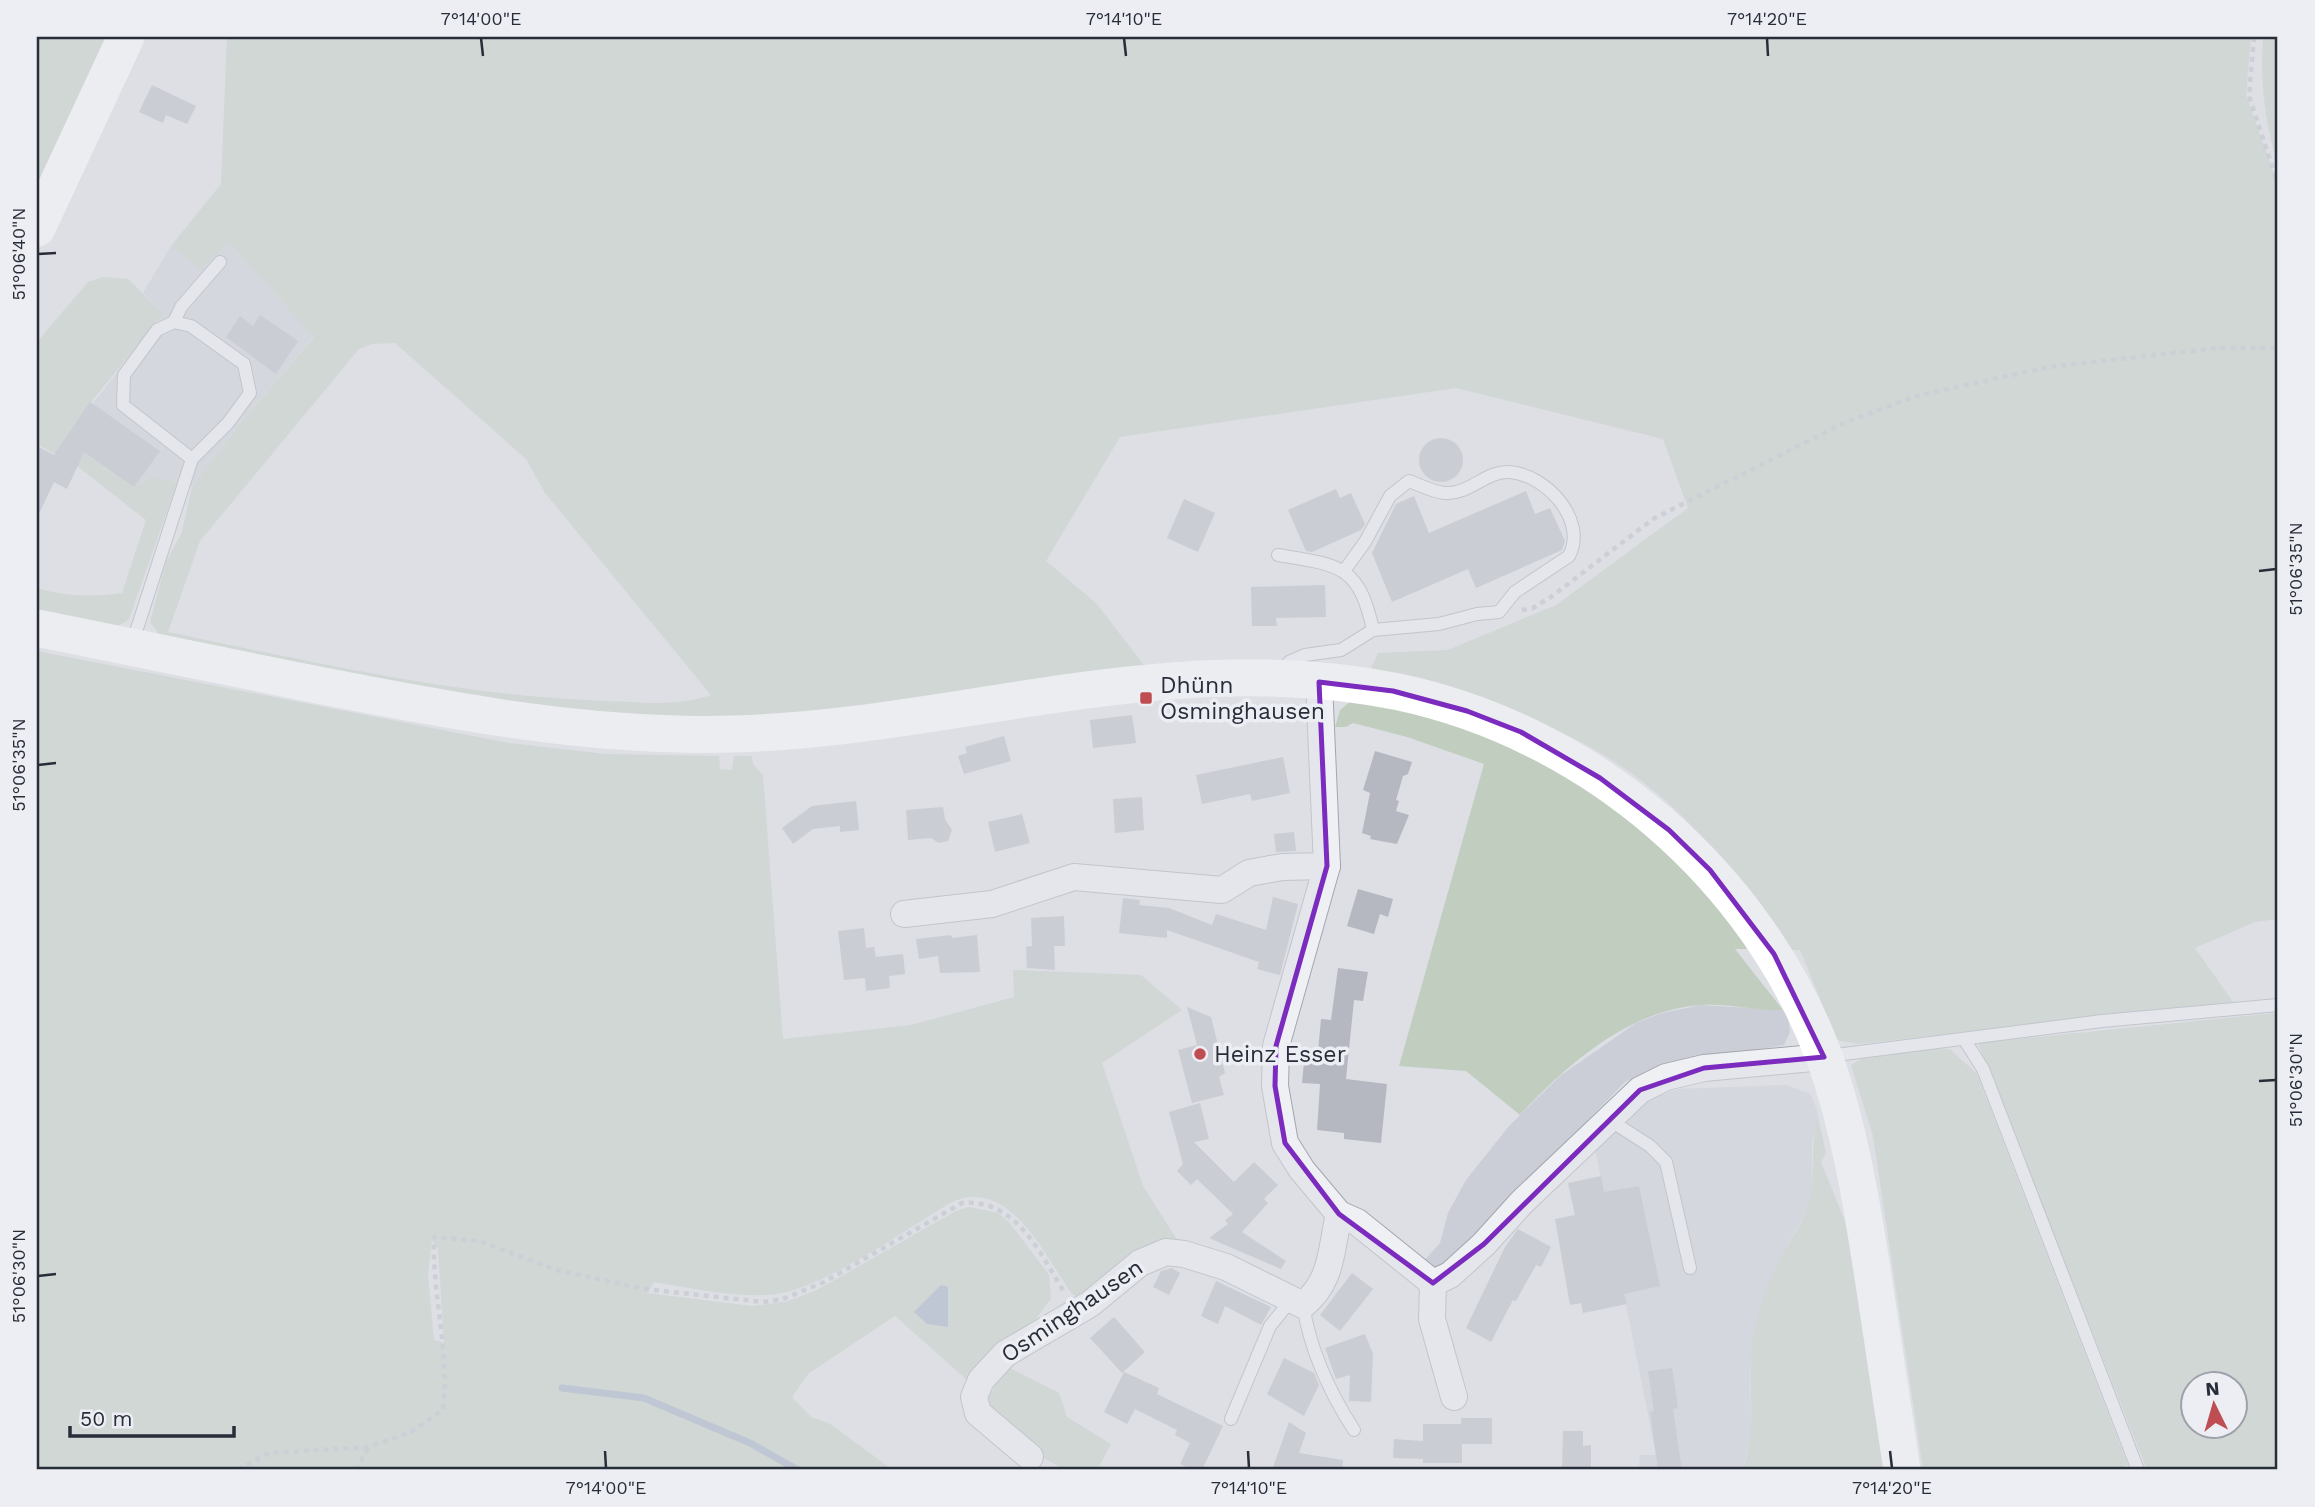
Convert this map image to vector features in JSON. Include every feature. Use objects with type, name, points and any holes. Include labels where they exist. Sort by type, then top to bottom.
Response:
[{"type":"main road","points":[[37,228],[126,37]]},
{"type":"main road","points":[[37,628],[496,718],[584,729],[656,734],[793,730],[1171,681],[1275,679],[1393,691],[1492,720],[1569,758],[1645,810],[1710,870],[1774,954],[1824,1057],[1856,1175],[1902,1470]]},
{"type":"street","points":[[1319,682],[1327,866],[1276,1046],[1275,1086],[1285,1143],[1302,1170],[1339,1214],[1357,1222],[1433,1283]]},
{"type":"street","points":[[904,914],[992,904],[1074,877],[1222,890],[1249,873],[1282,867],[1327,866]]},
{"type":"street","points":[[1433,1283],[1450,1275],[1485,1244],[1640,1090],[1666,1077],[1704,1068],[1824,1057]]},
{"type":"street","points":[[1298,1302],[1316,1295],[1328,1271],[1339,1214]]},
{"type":"street","name":"Osminghausen","points":[[1030,1457],[978,1413],[976,1389],[996,1361],[1076,1313],[1140,1264],[1166,1252],[1226,1267],[1298,1302]]},
{"type":"street","points":[[1433,1283],[1432,1319],[1454,1397]]},
{"type":"lane","points":[[174,322],[181,307],[220,262]]},
{"type":"lane","points":[[131,647],[192,459],[228,423],[250,393],[244,364],[191,326],[174,322],[157,330],[124,375],[123,405],[192,459]]},
{"type":"lane","points":[[1275,679],[1289,662],[1305,654],[1341,650],[1373,630],[1439,624],[1477,614],[1499,612],[1515,592],[1561,564],[1574,547],[1569,516],[1557,496],[1535,479],[1508,472],[1458,492],[1443,493],[1409,481],[1401,484],[1380,509],[1364,542],[1344,571]]},
{"type":"lane","points":[[1278,555],[1332,565],[1344,571],[1360,589],[1373,630]]},
{"type":"lane","points":[[1824,1057],[2102,1021],[2278,1005]]},
{"type":"lane","points":[[1964,1039],[1983,1069],[2138,1470]]},
{"type":"lane","points":[[1608,1119],[1650,1146],[1665,1162],[1690,1268]]},
{"type":"lane","points":[[1231,1419],[1270,1326],[1298,1302],[1313,1348],[1340,1408],[1354,1430]]},
{"type":"path","points":[[2254,37],[2249,96],[2278,185]]},
{"type":"path","points":[[1499,612],[1533,608],[1653,519],[1842,425],[1916,396],[2049,368],[2218,348],[2278,348]]},
{"type":"path","points":[[238,1470],[269,1453],[368,1447],[411,1432],[443,1410],[447,1378],[433,1272],[434,1237],[479,1241],[556,1270],[645,1289],[763,1302],[783,1299],[824,1282],[962,1203],[983,1203],[1003,1211],[1026,1234],[1076,1313]]},
{"type":"path","points":[[356,1470],[368,1447]]},
{"type":"highlighted area","points":[[1319,682],[1393,691],[1467,711],[1521,732],[1600,778],[1669,830],[1710,870],[1774,954],[1824,1057],[1704,1068],[1640,1090],[1484,1244],[1433,1283],[1339,1214],[1285,1143],[1275,1086],[1276,1046],[1327,866]]},
{"type":"shaded area","points":[[229,242],[314,336],[239,425],[192,487],[153,476],[134,487],[65,439],[163,314],[143,293],[171,246],[201,270]]},
{"type":"shaded area","points":[[1701,1005],[1783,1010],[1788,1016],[1790,1032],[1784,1045],[1659,1066],[1625,1082],[1444,1266],[1436,1268],[1423,1262],[1440,1243],[1448,1213],[1466,1180],[1509,1126],[1560,1076],[1636,1023],[1662,1013]]},
{"type":"shaded area","points":[[1787,1085],[1810,1094],[1816,1107],[1818,1117],[1812,1143],[1812,1193],[1807,1210],[1777,1265],[1760,1309],[1750,1370],[1751,1436],[1743,1470],[1639,1470],[1640,1455],[1656,1455],[1594,1145],[1631,1109],[1653,1097],[1679,1089]]},
{"type":"green space","points":[[37,37],[116,37],[37,204]]},
{"type":"green space","points":[[227,37],[2251,37],[2246,95],[2278,185],[2278,919],[2255,922],[2195,948],[2233,1002],[1858,1044],[1837,1040],[1800,950],[1784,950],[1711,848],[1684,818],[1650,788],[1577,740],[1538,722],[1456,694],[1369,673],[1378,653],[1448,650],[1556,605],[1688,508],[1663,439],[1456,388],[1120,437],[1046,561],[1096,603],[1150,673],[767,720],[589,718],[162,638],[150,622],[166,562],[182,532],[192,487],[239,425],[314,337],[229,242],[201,270],[171,246],[221,184]],"holes":[[[395,343],[526,459],[545,493],[711,695],[659,703],[550,698],[495,692],[385,676],[168,632],[200,541],[359,349],[372,344]]]},
{"type":"green space","points":[[2263,37],[2278,37],[2278,167],[2264,103]]},
{"type":"green space","points":[[104,277],[128,279],[163,314],[91,402],[65,439],[134,487],[153,476],[177,483],[129,619],[119,625],[97,628],[37,616],[37,588],[79,595],[122,593],[146,520],[77,466],[37,444],[37,342],[88,282]]},
{"type":"green space","points":[[37,651],[509,743],[606,754],[719,756],[720,769],[732,770],[734,756],[752,756],[753,764],[763,775],[783,1039],[911,1025],[1014,997],[1013,970],[1141,975],[1182,1010],[1102,1063],[1143,1186],[1181,1246],[1079,1297],[1072,1294],[1036,1240],[1007,1209],[990,1200],[971,1197],[950,1203],[836,1272],[788,1292],[739,1295],[654,1282],[647,1293],[752,1306],[786,1302],[817,1290],[956,1211],[969,1207],[998,1213],[1009,1222],[1049,1275],[1051,1299],[1035,1320],[1012,1335],[959,1402],[966,1379],[895,1316],[808,1374],[792,1397],[811,1417],[830,1424],[893,1470],[37,1470]],"holes":[[[432,1240],[438,1249],[444,1343],[434,1340],[428,1275]]]},
{"type":"green space","points":[[1351,701],[1417,711],[1548,761],[1679,858],[1753,949],[1735,949],[1783,1010],[1702,1005],[1675,1009],[1650,1017],[1625,1028],[1579,1059],[1520,1115],[1466,1071],[1399,1066],[1484,764],[1407,737],[1353,723],[1346,727],[1335,727],[1340,710]]},
{"type":"green space","points":[[2276,1013],[2278,1470],[2147,1470],[1978,1043]]},
{"type":"green space","points":[[1927,1048],[1950,1049],[1977,1074],[2128,1465],[2115,1470],[1923,1470],[1873,1136],[1851,1065],[1863,1058]]},
{"type":"green space","points":[[1818,1117],[1826,1153],[1821,1162],[1845,1221],[1885,1470],[1743,1470],[1750,1436],[1754,1333],[1770,1280],[1808,1206]]},
{"type":"green space","points":[[1006,1366],[1059,1393],[1067,1417],[1111,1444],[1097,1470],[1065,1470],[1030,1450],[984,1406]]},
{"type":"water","points":[[941,1285],[948,1287],[948,1327],[927,1324],[914,1312]]},
{"type":"building","points":[[152,85],[196,106],[187,124],[166,115],[163,123],[139,112]]},
{"type":"building","points":[[260,315],[298,341],[276,374],[226,337],[240,316],[253,326]]},
{"type":"building","points":[[90,402],[160,451],[134,487],[84,452],[67,489],[54,482],[37,518],[37,446],[54,455]]},
{"type":"building","points":[[1441,438],[1456,445],[1463,460],[1456,475],[1441,482],[1426,475],[1419,460],[1426,445]]},
{"type":"building","points":[[1336,489],[1340,498],[1351,493],[1365,524],[1361,530],[1312,552],[1306,551],[1288,510]]},
{"type":"building","points":[[1526,491],[1535,514],[1550,508],[1565,541],[1562,550],[1476,588],[1468,569],[1392,602],[1372,553],[1396,504],[1414,496],[1429,533]]},
{"type":"building","points":[[1184,499],[1215,513],[1198,552],[1167,538]]},
{"type":"building","points":[[1325,585],[1326,617],[1276,618],[1277,626],[1252,626],[1251,587]]},
{"type":"building","points":[[1132,715],[1136,743],[1093,748],[1090,720]]},
{"type":"building","points":[[1004,736],[1011,761],[964,774],[958,756],[967,753],[965,747]]},
{"type":"building","points":[[1375,751],[1412,762],[1408,774],[1403,776],[1396,800],[1399,801],[1396,811],[1409,815],[1397,844],[1370,839],[1371,836],[1362,833],[1370,793],[1363,790]]},
{"type":"building","points":[[1283,757],[1290,793],[1252,801],[1250,794],[1202,804],[1196,775]]},
{"type":"building","points":[[1142,797],[1144,830],[1115,833],[1113,799]]},
{"type":"building","points":[[856,801],[859,830],[840,832],[840,826],[813,829],[793,844],[782,828],[812,806]]},
{"type":"building","points":[[943,807],[945,819],[952,830],[948,841],[939,843],[931,838],[908,840],[906,810]]},
{"type":"building","points":[[1022,814],[1030,843],[995,852],[988,822]]},
{"type":"building","points":[[1294,832],[1296,851],[1276,852],[1274,834]]},
{"type":"building","points":[[1358,889],[1393,899],[1388,917],[1380,914],[1374,934],[1347,926]]},
{"type":"building","points":[[1273,897],[1298,904],[1280,975],[1257,969],[1259,962],[1167,930],[1167,938],[1119,933],[1123,898],[1140,900],[1139,905],[1169,908],[1212,925],[1216,914],[1266,930]]},
{"type":"building","points":[[1064,916],[1065,946],[1054,946],[1055,970],[1027,968],[1026,947],[1032,946],[1031,918]]},
{"type":"building","points":[[864,928],[866,948],[874,947],[876,957],[903,954],[905,974],[889,976],[890,988],[866,991],[865,978],[844,980],[838,931]]},
{"type":"building","points":[[951,935],[952,938],[977,935],[980,972],[940,973],[938,956],[919,959],[916,939]]},
{"type":"building","points":[[1338,968],[1368,972],[1363,1001],[1354,1000],[1346,1079],[1387,1084],[1381,1143],[1344,1139],[1344,1133],[1317,1130],[1320,1084],[1302,1083],[1304,1062],[1317,1063],[1321,1019],[1331,1020]]},
{"type":"building","name":"Heinz Esser","points":[[1187,1007],[1211,1017],[1225,1073],[1219,1077],[1224,1095],[1192,1103],[1178,1050],[1197,1045]]},
{"type":"building","points":[[1200,1103],[1209,1139],[1194,1142],[1234,1182],[1254,1162],[1278,1185],[1264,1199],[1268,1203],[1242,1232],[1286,1261],[1281,1269],[1209,1238],[1228,1224],[1225,1220],[1233,1214],[1197,1179],[1191,1185],[1177,1171],[1183,1164],[1169,1112]]},
{"type":"building","points":[[1601,1176],[1604,1192],[1639,1186],[1660,1286],[1624,1294],[1627,1304],[1583,1313],[1581,1303],[1570,1305],[1555,1219],[1575,1215],[1568,1183]]},
{"type":"building","points":[[1518,1229],[1551,1247],[1541,1267],[1536,1265],[1516,1301],[1513,1300],[1491,1342],[1466,1328],[1505,1247]]},
{"type":"building","points":[[1172,1268],[1180,1273],[1169,1295],[1153,1287],[1161,1271]]},
{"type":"building","points":[[1352,1273],[1373,1289],[1340,1331],[1320,1315]]},
{"type":"building","points":[[1216,1281],[1271,1307],[1261,1325],[1225,1306],[1218,1324],[1201,1316]]},
{"type":"building","points":[[1114,1317],[1145,1352],[1122,1373],[1090,1338]]},
{"type":"building","points":[[1365,1334],[1373,1354],[1371,1402],[1349,1401],[1350,1375],[1336,1379],[1325,1348]]},
{"type":"building","points":[[1284,1358],[1314,1373],[1319,1385],[1304,1416],[1267,1394]]},
{"type":"building","points":[[1672,1368],[1678,1408],[1673,1409],[1682,1470],[1658,1470],[1650,1412],[1654,1411],[1648,1371]]},
{"type":"building","points":[[1124,1372],[1159,1388],[1157,1394],[1223,1426],[1202,1470],[1193,1470],[1180,1464],[1190,1443],[1175,1435],[1177,1430],[1135,1409],[1127,1424],[1104,1412]]},
{"type":"building","points":[[1461,1418],[1492,1418],[1492,1444],[1462,1444],[1462,1463],[1423,1463],[1423,1459],[1393,1458],[1394,1439],[1423,1441],[1423,1424],[1461,1424]]},
{"type":"building","points":[[1289,1422],[1306,1433],[1299,1453],[1343,1460],[1342,1470],[1272,1470]]},
{"type":"building","points":[[1563,1431],[1583,1431],[1583,1446],[1591,1445],[1591,1470],[1562,1470]]},
{"type":"waterway","points":[[562,1388],[644,1398],[750,1443],[798,1470]]},
{"type":"place","name":"Dhünn Osminghausen","points":[[1146,698]]},
{"type":"place","name":"Heinz Esser","points":[[1200,1054]]}]
